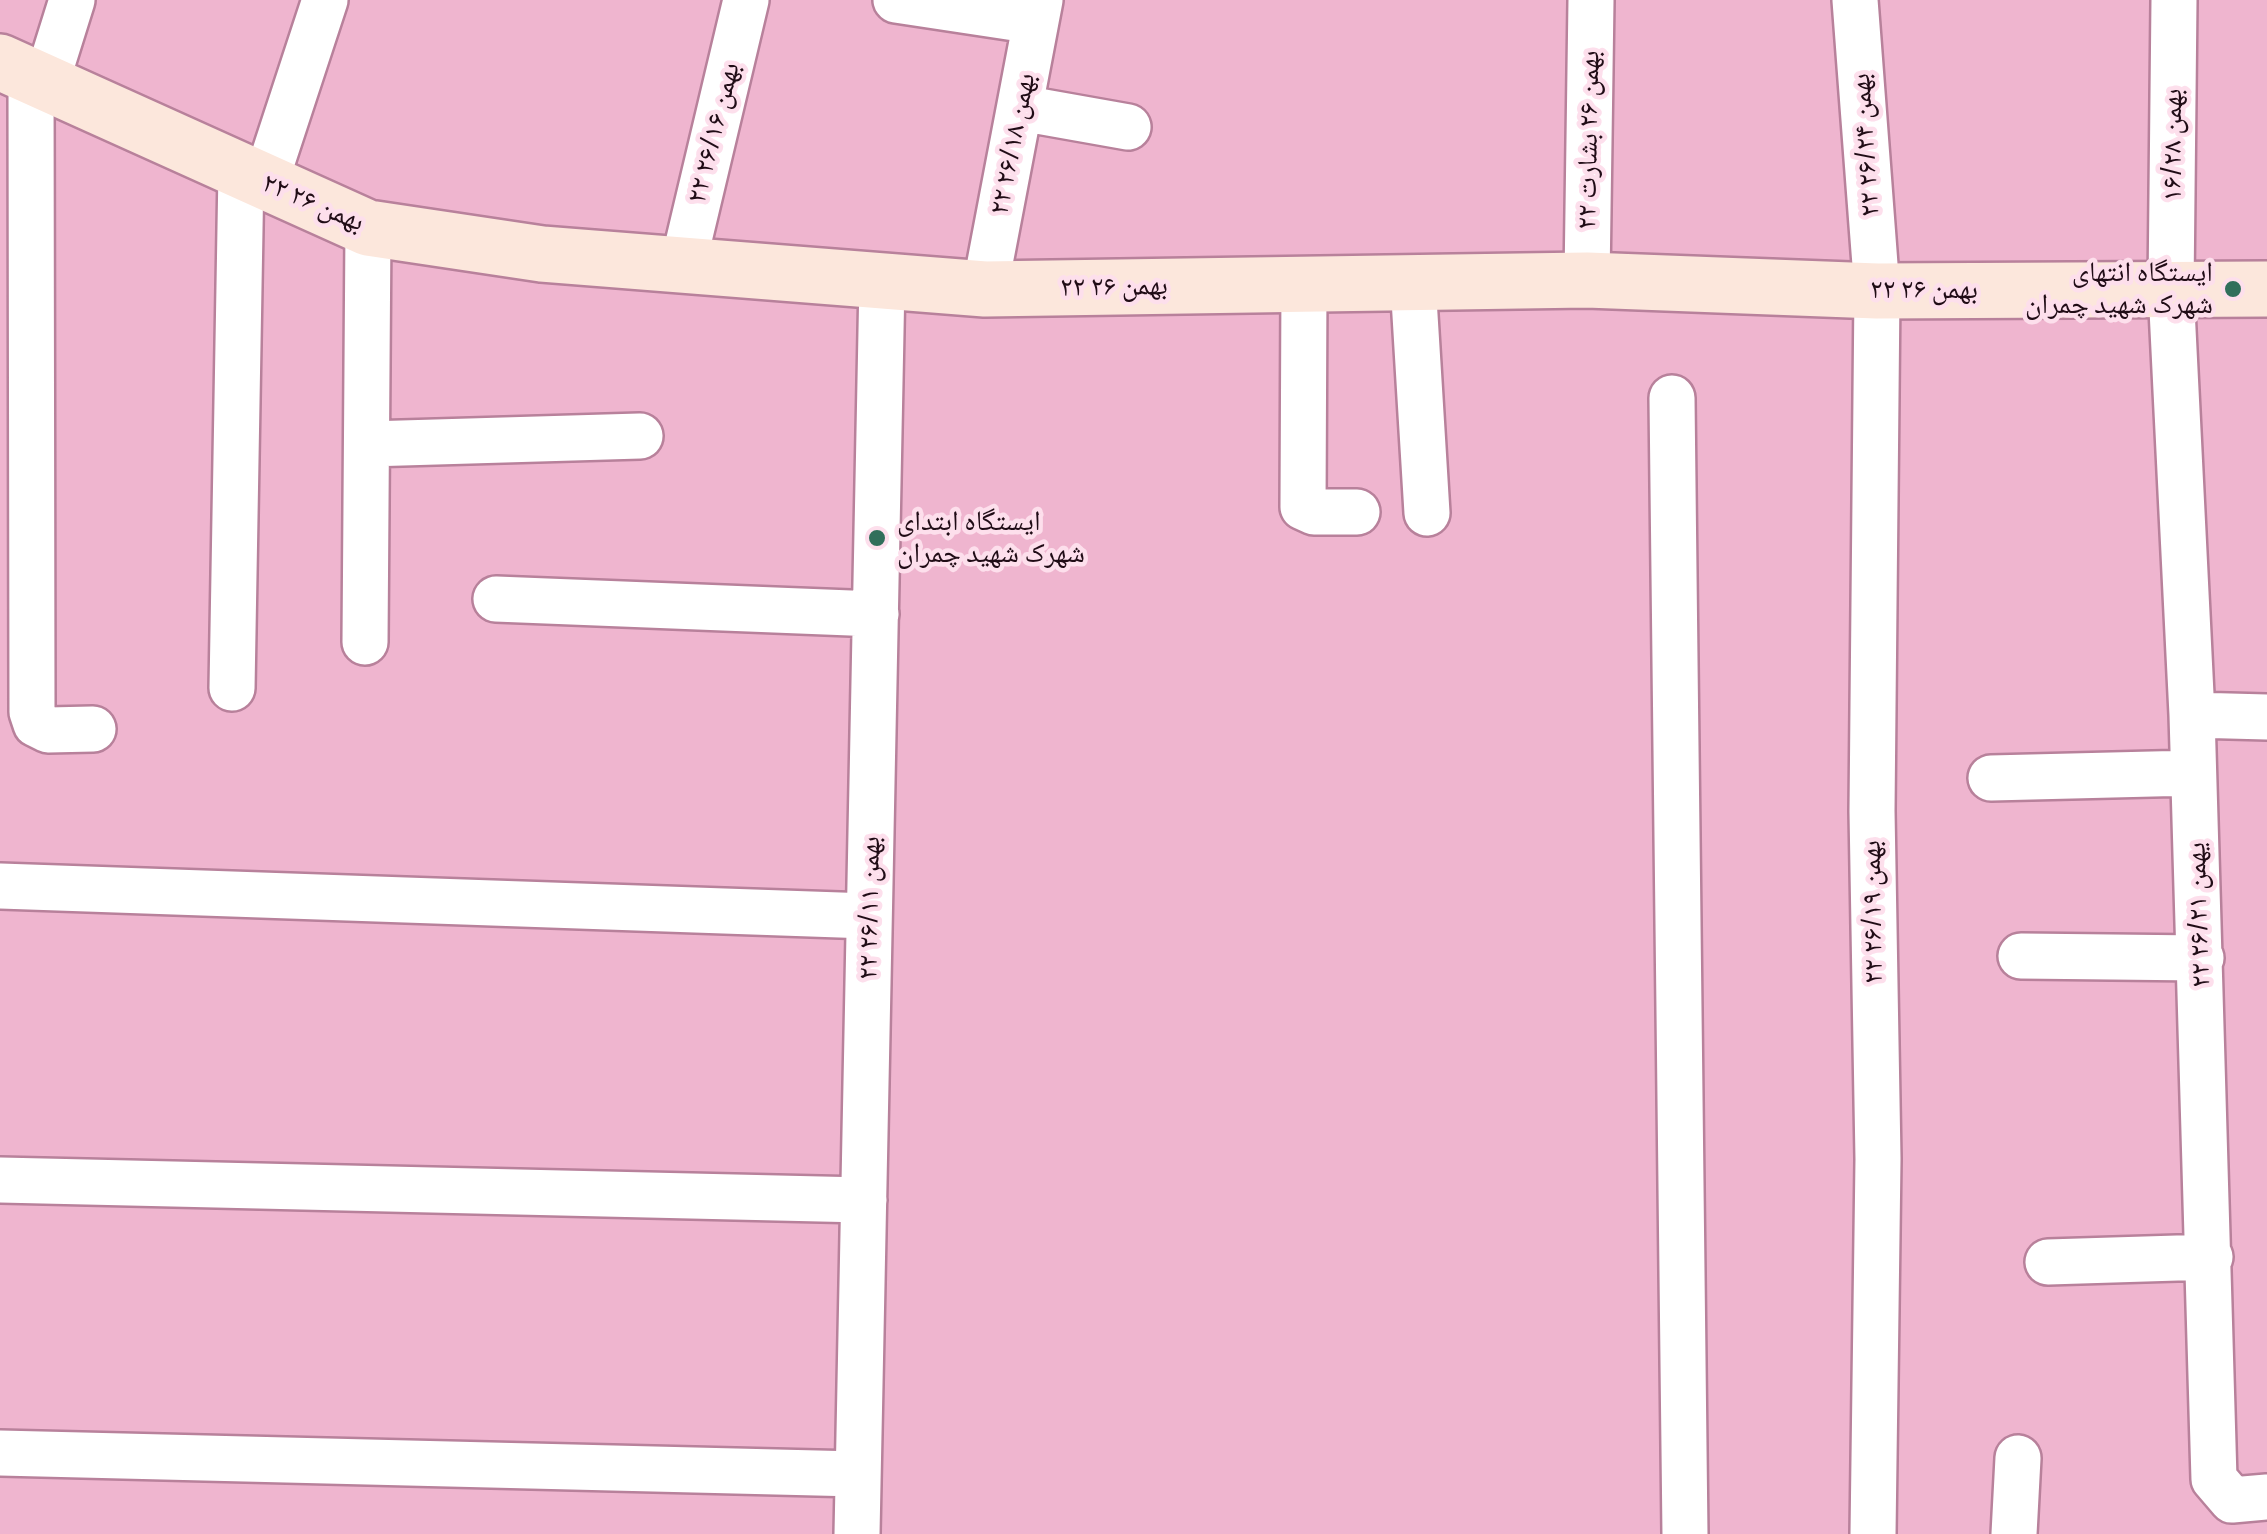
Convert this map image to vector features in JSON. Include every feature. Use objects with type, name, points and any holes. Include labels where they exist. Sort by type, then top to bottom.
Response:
[{"type":"street","points":[[72,0],[26,72],[32,712],[36,724],[48,730],[93,729]]},
{"type":"street","points":[[232,688],[254,177],[325,0]]},
{"type":"street","name":"۲۲ بهمن ۲۶/۱۶","points":[[682,265],[746,0]]},
{"type":"street","points":[[896,0],[1038,10]]},
{"type":"street","name":"بهمن ۲۶ بشارت ۲۲","points":[[1587,280],[1591,0]]},
{"type":"street","name":"۲۲ بهمن ۲۶/۲۴","points":[[1856,0],[1876,291]]},
{"type":"street","name":"بهمن ۱۶/۲۸","points":[[2171,290],[2174,0]]},
{"type":"street","name":"۲۲ بهمن ۲۶/۱۸","points":[[985,289],[1038,10]]},
{"type":"street","name":"۲۲ بهمن ۲۶","points":[[26,72],[368,228],[542,254],[985,289],[1587,280],[1876,291],[2267,289]]},
{"type":"street","points":[[1021,108],[1128,128]]},
{"type":"street","points":[[365,642],[368,228]]},
{"type":"street","name":"۲۲ بهمن ۲۶/۱۱","points":[[857,1534],[882,281]]},
{"type":"street","points":[[1413,282],[1427,512]]},
{"type":"street","points":[[1304,284],[1303,507],[1314,512],[1356,512]]},
{"type":"street","name":"۲۲ یهمن ۲۶/۲۱","points":[[2171,290],[2192,715],[2214,1479],[2232,1500],[2267,1498]]},
{"type":"street","name":"۲۲ بهمن ۲۶/۱۹","points":[[1874,1534],[1878,1159],[1872,811],[1876,291]]},
{"type":"street","points":[[1672,398],[1685,1534]]},
{"type":"street","points":[[368,444],[640,436]]},
{"type":"street","points":[[496,598],[876,614]]},
{"type":"street","points":[[2192,715],[2267,717]]},
{"type":"street","points":[[1991,778],[2193,773]]},
{"type":"street","points":[[0,886],[869,916]]},
{"type":"street","points":[[2021,956],[2200,958]]},
{"type":"street","points":[[0,1180],[864,1200]]},
{"type":"street","points":[[2048,1262],[2210,1256]]},
{"type":"street","points":[[0,1453],[858,1474]]},
{"type":"street","points":[[2014,1534],[2018,1458]]},
{"type":"place","name":"ایستگاه انتهای شهرک شهید چمران","points":[[2233,289]]},
{"type":"place","name":"ایستگاه ابتدای شهرک شهید چمران","points":[[877,538]]}]
